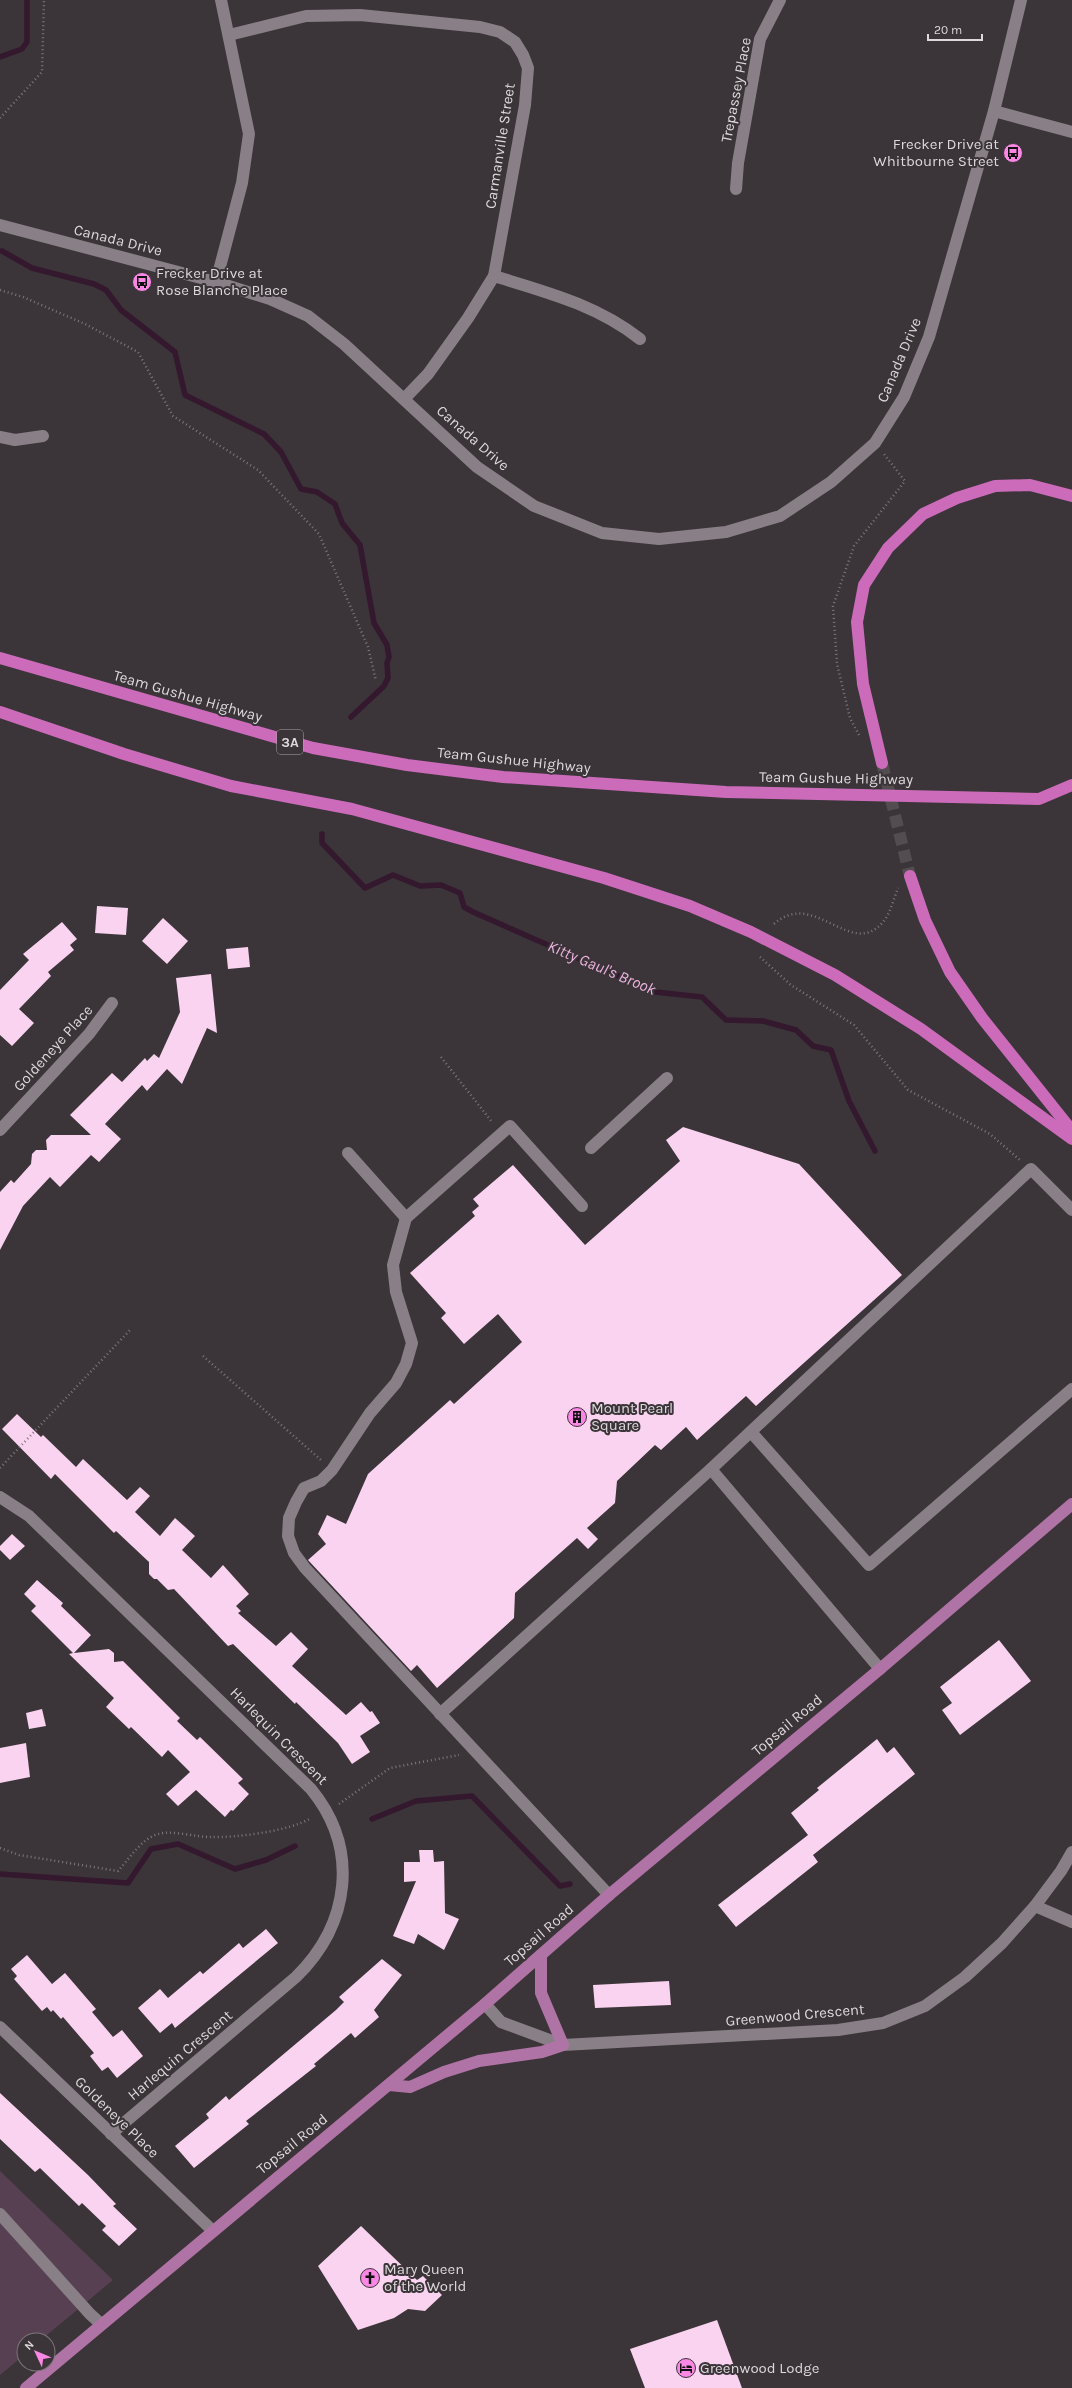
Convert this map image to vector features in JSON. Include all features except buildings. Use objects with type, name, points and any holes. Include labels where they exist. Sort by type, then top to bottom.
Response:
[{"type":"highway","points":[[882,763],[863,684],[857,622],[864,585],[888,548],[923,514],[957,498],[995,486],[1030,485],[1072,496]]},
{"type":"highway","name":"Team Gushue Highway","points":[[0,658],[313,748],[414,766],[503,777],[589,784],[726,792],[1039,799],[1072,785]]},
{"type":"highway","points":[[0,712],[124,754],[231,786],[352,809],[604,878],[690,906],[796,953],[884,1005],[1072,1140]]},
{"type":"highway","points":[[910,876],[925,920],[950,972],[982,1018],[1072,1131]]},
{"type":"main road","name":"Topsail Road","points":[[26,2388],[485,2004],[609,1895],[880,1669],[1072,1504]]},
{"type":"main road","points":[[388,2085],[410,2087],[444,2072],[479,2061],[542,2052],[563,2045],[541,1993],[541,1955]]},
{"type":"street","points":[[216,282],[242,183],[249,134],[221,0]]},
{"type":"street","name":"Trepassey Place","points":[[736,189],[739,157],[760,40],[780,0]]},
{"type":"street","name":"Canada Drive","points":[[0,225],[216,282],[270,299],[308,316],[344,344],[477,467],[534,506],[602,533],[659,538],[726,532],[780,516],[831,482],[875,443],[904,397],[929,337],[994,111],[1021,0]]},
{"type":"street","name":"Carmanville Street","points":[[229,35],[306,16],[360,15],[480,27],[500,32],[515,42],[523,55],[528,68],[525,105],[494,276],[468,318],[428,374],[404,399]]},
{"type":"street","points":[[994,111],[1072,132]]},
{"type":"street","points":[[494,276],[584,304],[620,324],[640,339]]},
{"type":"street","points":[[0,437],[15,440],[43,436]]},
{"type":"street","name":"Goldeneye Place","points":[[0,1130],[89,1034],[112,1003]]},
{"type":"street","points":[[591,1148],[667,1078]]},
{"type":"street","points":[[582,1206],[510,1126],[406,1218],[393,1265],[396,1292],[412,1343],[406,1364],[396,1383],[370,1413],[332,1470],[321,1481],[304,1488],[289,1518],[288,1536],[300,1561],[609,1895]]},
{"type":"street","points":[[348,1153],[406,1218]]},
{"type":"street","points":[[440,1714],[711,1469],[1031,1169],[1072,1210]]},
{"type":"street","points":[[751,1432],[869,1565],[1072,1389]]},
{"type":"street","points":[[711,1469],[880,1669]]},
{"type":"street","name":"Harlequin Crescent","points":[[0,1497],[29,1516],[311,1789],[320,1799],[331,1821],[342,1861],[344,1876],[340,1906],[328,1935],[314,1958],[296,1977],[111,2134]]},
{"type":"street","name":"Greenwood Crescent","points":[[485,2004],[501,2022],[563,2045],[838,2030],[883,2023],[924,2006],[965,1977],[1002,1943],[1035,1906],[1062,1871],[1072,1852]]},
{"type":"street","points":[[1035,1906],[1072,1922]]},
{"type":"street","name":"Goldeneye Place","points":[[0,2027],[213,2231]]},
{"type":"street","points":[[0,2214],[90,2314],[102,2324]]},
{"type":"path","points":[[0,118],[42,72],[44,0]]},
{"type":"path","points":[[0,290],[23,297],[85,324],[138,352],[173,416],[258,470],[319,534],[368,647],[376,681]]},
{"type":"path","points":[[774,924],[784,915],[805,913],[826,920],[847,932],[858,934],[872,931],[884,921],[899,883]]},
{"type":"path","points":[[760,957],[791,985],[854,1025],[908,1090],[990,1134],[1031,1169]]},
{"type":"path","points":[[441,1057],[501,1134]]},
{"type":"path","points":[[0,1468],[131,1329]]},
{"type":"path","points":[[203,1356],[321,1459]]},
{"type":"path","points":[[338,1804],[390,1768],[452,1755],[477,1754]]},
{"type":"path","points":[[0,1848],[19,1855],[118,1871],[142,1843],[159,1834],[210,1837],[237,1836],[301,1825],[311,1818]]},
{"type":"shaded area","points":[[0,2171],[113,2280],[51,2332],[16,2332],[16,2362],[0,2375]]},
{"type":"waterway","name":"Kitty Gaul's Brook","points":[[0,57],[22,49],[27,42],[27,0]]},
{"type":"waterway","name":"Kitty Gaul's Brook","points":[[2,251],[32,268],[94,284],[106,290],[121,310],[175,352],[185,395],[264,434],[281,452],[301,489],[317,492],[335,504],[342,523],[360,545],[374,623],[387,645],[389,657],[387,663],[388,678],[384,686],[351,717]]},
{"type":"waterway","name":"Kitty Gaul's Brook","points":[[322,834],[322,843],[365,888],[393,875],[420,886],[441,885],[460,893],[464,907],[473,912],[655,992],[702,997],[726,1020],[763,1021],[796,1030],[813,1046],[831,1050],[849,1101],[875,1151]]},
{"type":"waterway","points":[[372,1819],[416,1801],[472,1796],[560,1886],[570,1884]]},
{"type":"waterway","points":[[0,1874],[128,1883],[151,1849],[178,1844],[235,1869],[266,1860],[295,1846]]},
{"type":"tunnel","points":[[882,763],[910,876]]},
{"type":"place","name":"Frecker Drive at Whitbourne Street","points":[[1013,153]]},
{"type":"place","name":"Frecker Drive at Rose Blanche Place","points":[[142,282]]},
{"type":"place","name":"Mount Pearl Square","points":[[577,1417]]},
{"type":"place","name":"Mary Queen of the World","points":[[370,2278]]},
{"type":"place","name":"Greenwood Lodge","points":[[686,2368]]}]
